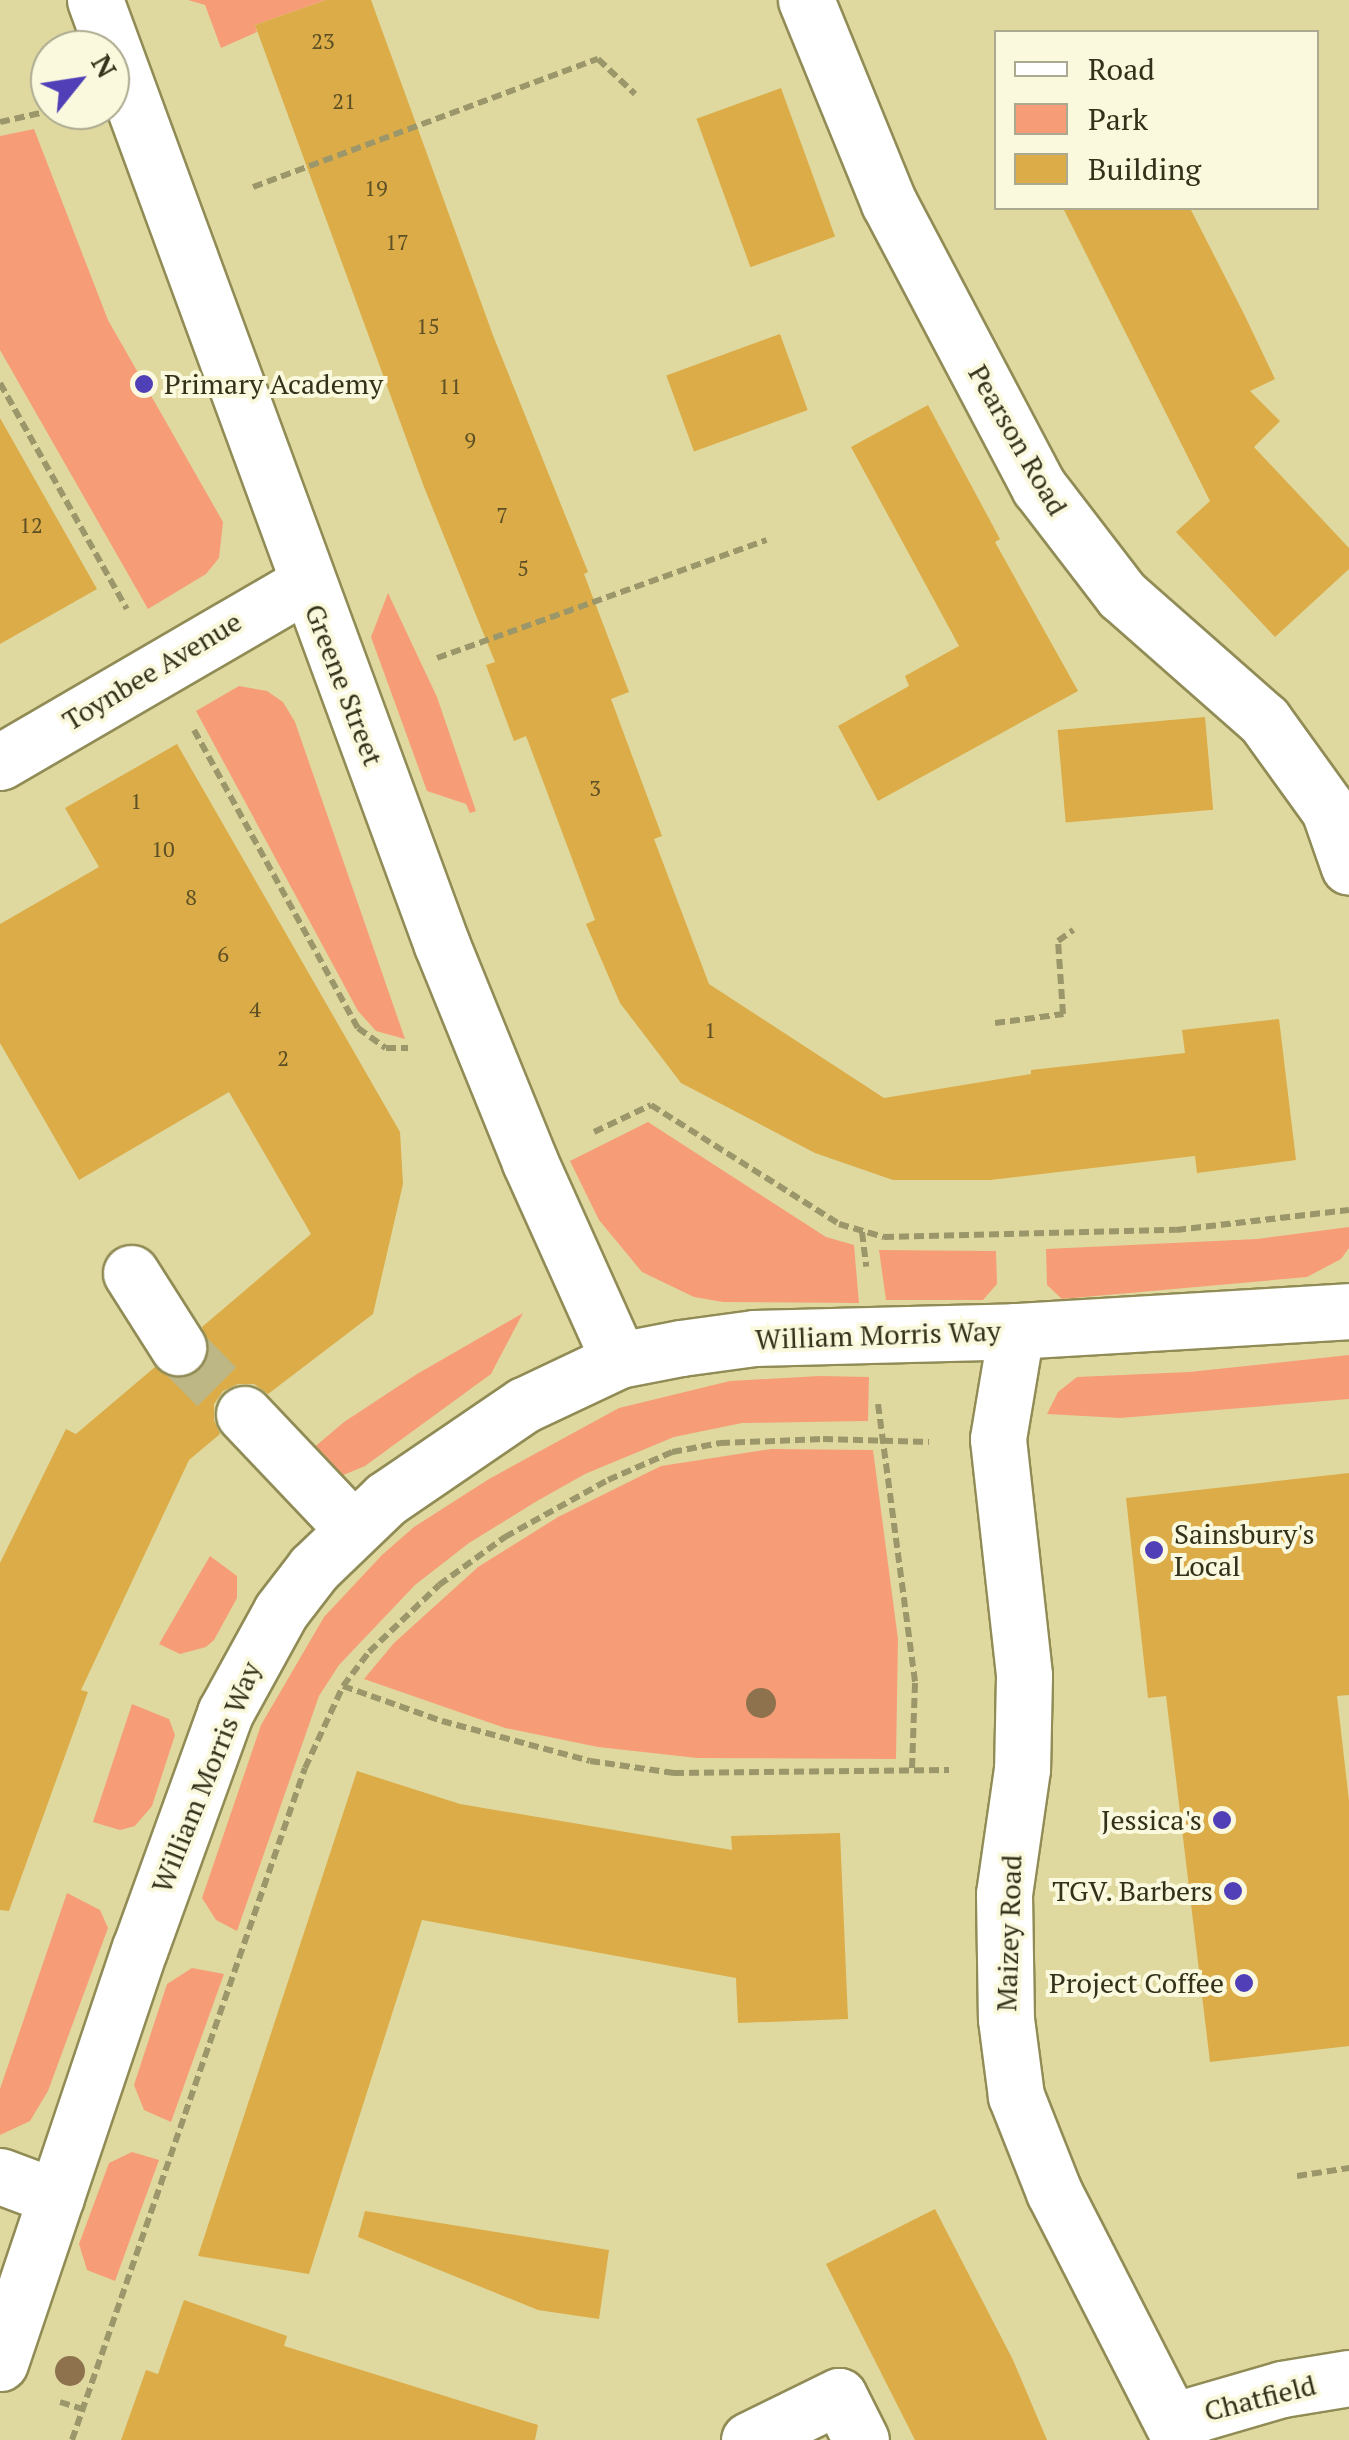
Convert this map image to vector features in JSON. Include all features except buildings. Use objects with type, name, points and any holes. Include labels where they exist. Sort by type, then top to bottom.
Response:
[{"type":"street","name":"Greene Street","points":[[95,0],[306,584],[522,1144],[619,1360]]},
{"type":"street","name":"Pearson Road","points":[[806,0],[889,203],[1039,486],[1122,595],[1264,720],[1329,810],[1349,867]]},
{"type":"street","name":"Toynbee Avenue","points":[[0,762],[306,584]]},
{"type":"street","points":[[131,1272],[178,1347]]},
{"type":"street","name":"William Morris Way","points":[[0,2363],[225,1713],[281,1611],[353,1529],[435,1462],[524,1405],[619,1360],[754,1338],[1016,1331],[1349,1311]]},
{"type":"street","name":"Maizey Road","points":[[1016,1331],[998,1439],[1024,1676],[1022,1769],[1004,1894],[1006,2019],[1016,2096],[1054,2192],[1176,2430]]},
{"type":"street","points":[[244,1414],[353,1529]]},
{"type":"street","points":[[0,2176],[56,2197]]},
{"type":"street","name":"Chatfield","points":[[1176,2430],[1282,2389],[1349,2378]]},
{"type":"street","points":[[749,2440],[839,2396],[861,2440]]},
{"type":"path","points":[[253,187],[598,60],[635,94]]},
{"type":"path","points":[[0,122],[30,115]]},
{"type":"path","points":[[0,383],[358,1028],[386,1048],[418,1048]]},
{"type":"path","points":[[437,658],[767,540]]},
{"type":"path","points":[[995,1022],[1062,1014],[1058,941],[1074,930]]},
{"type":"path","points":[[651,1105],[839,1224],[884,1237],[1176,1230],[1349,1210]]},
{"type":"path","points":[[872,1336],[882,1440],[916,1683],[912,1770]]},
{"type":"path","points":[[72,2440],[237,1956],[306,1768],[343,1686],[369,1652],[438,1585],[505,1537],[608,1480],[672,1452],[720,1443],[998,1439]]},
{"type":"path","points":[[343,1686],[442,1721],[624,1766],[674,1774],[1022,1769]]},
{"type":"path","points":[[1297,2176],[1349,2168]]},
{"type":"green space","points":[[188,0],[326,0],[255,25],[257,32],[221,48],[205,5]]},
{"type":"green space","points":[[34,130],[108,320],[223,522],[219,558],[206,574],[148,609],[0,350],[0,136]]},
{"type":"green space","points":[[388,593],[437,697],[476,811],[470,813],[466,804],[427,791],[371,637]]},
{"type":"green space","points":[[239,686],[267,691],[283,702],[295,722],[405,1039],[376,1031],[358,1011],[196,711]]},
{"type":"green space","points":[[648,1122],[826,1237],[854,1245],[859,1303],[723,1302],[694,1297],[642,1272],[599,1220],[570,1161]]},
{"type":"green space","points":[[1349,1227],[1349,1248],[1341,1259],[1307,1277],[1062,1299],[1047,1285],[1046,1249],[1257,1239]]},
{"type":"green space","points":[[879,1250],[996,1251],[997,1284],[983,1300],[886,1300]]},
{"type":"green space","points":[[523,1313],[491,1374],[365,1466],[341,1476],[329,1475],[305,1455],[344,1422],[417,1374]]},
{"type":"green space","points":[[1349,1355],[1349,1399],[1120,1418],[1047,1414],[1058,1392],[1077,1377],[1189,1372]]},
{"type":"green space","points":[[869,1377],[868,1421],[742,1423],[674,1437],[585,1474],[537,1501],[469,1543],[415,1585],[339,1665],[319,1696],[237,1931],[216,1920],[202,1898],[261,1725],[324,1617],[382,1555],[414,1527],[489,1479],[619,1408],[730,1381]]},
{"type":"green space","points":[[771,1449],[873,1450],[898,1639],[896,1759],[697,1758],[598,1747],[505,1728],[364,1679],[394,1643],[478,1567],[558,1517],[661,1466]]},
{"type":"green space","points":[[210,1556],[237,1576],[237,1598],[214,1640],[206,1647],[180,1654],[159,1644]]},
{"type":"green space","points":[[132,1704],[169,1719],[175,1735],[152,1806],[135,1826],[120,1830],[93,1822]]},
{"type":"green space","points":[[67,1893],[100,1910],[108,1928],[48,2091],[30,2121],[0,2135],[0,2089]]},
{"type":"green space","points":[[192,1968],[224,1974],[171,2122],[144,2110],[134,2085],[167,1984]]},
{"type":"green space","points":[[132,2152],[159,2160],[115,2281],[87,2270],[79,2244],[109,2163]]},
{"type":"tunnel","points":[[178,1347],[244,1414]]},
{"type":"place","name":"Primary Academy","points":[[144,384]]},
{"type":"place","name":"Sainsbury's Local","points":[[1154,1550]]},
{"type":"place","name":"Jessica's","points":[[1222,1820]]},
{"type":"place","name":"TGV. Barbers","points":[[1233,1891]]},
{"type":"place","name":"Project Coffee","points":[[1244,1983]]}]
